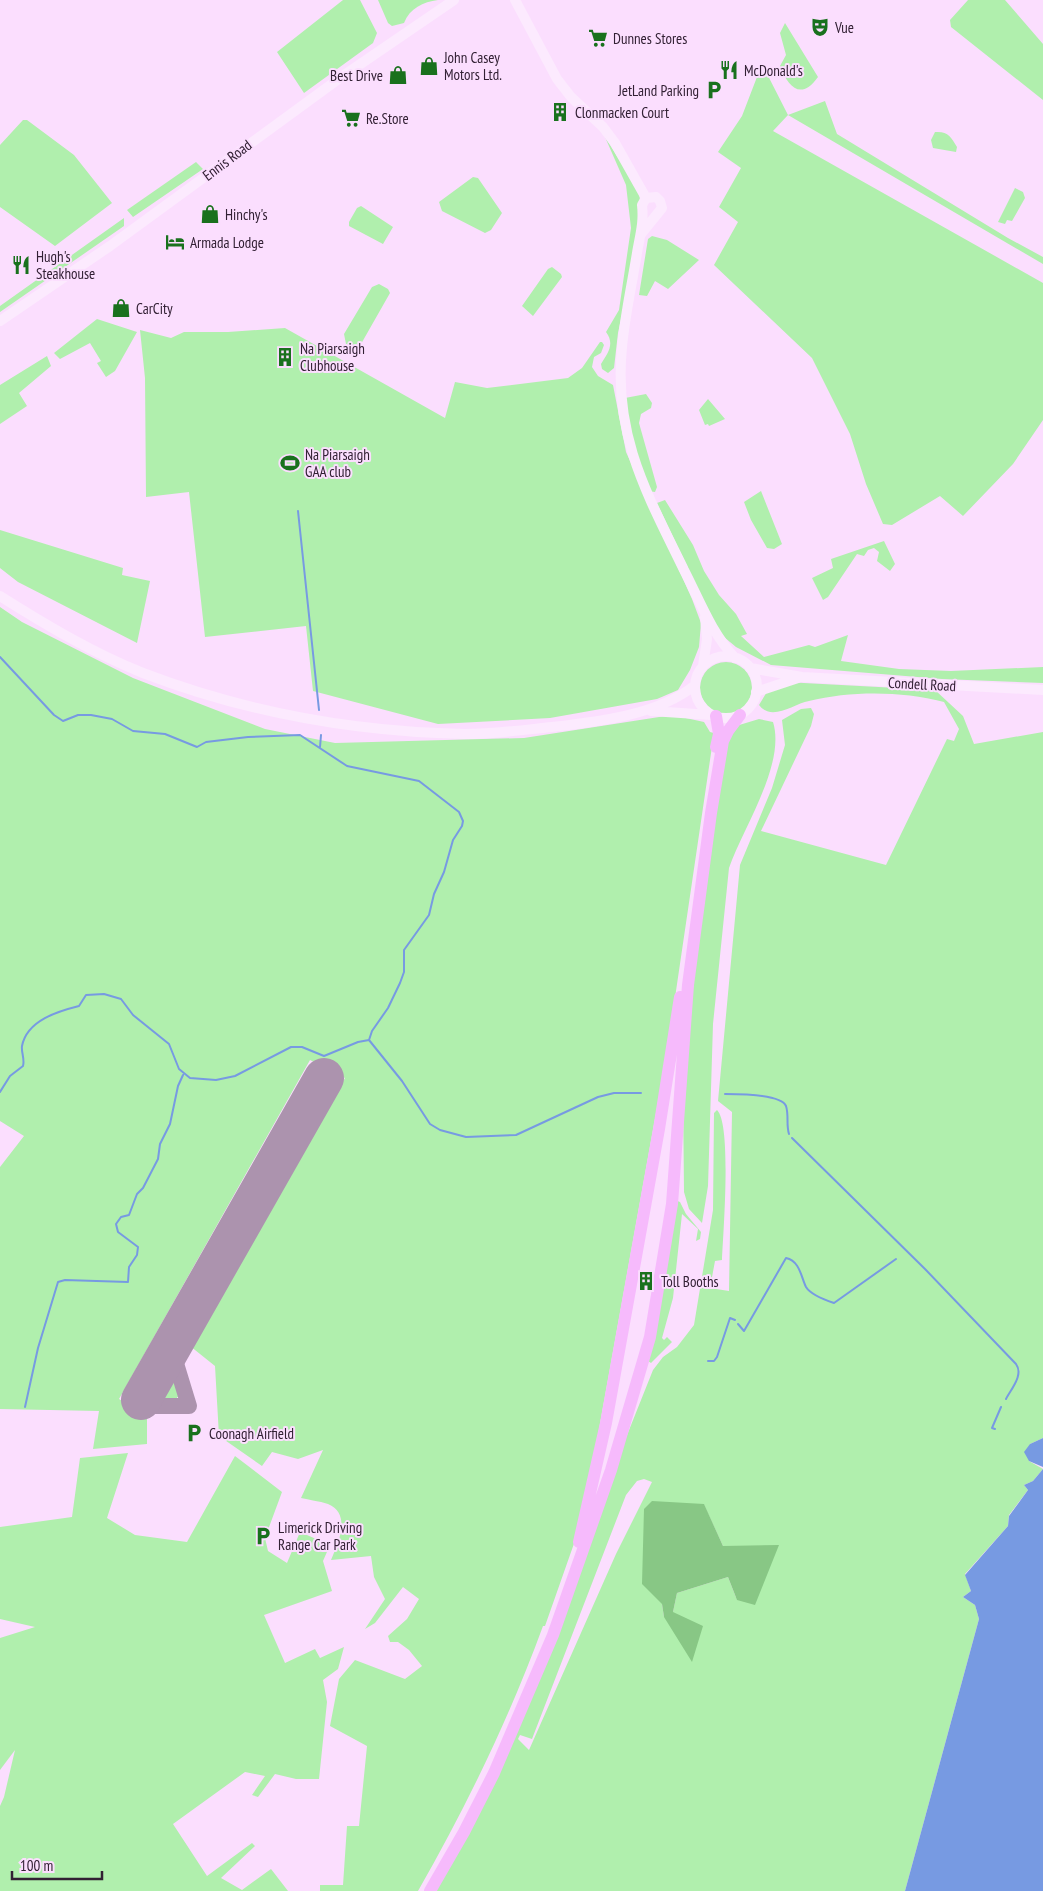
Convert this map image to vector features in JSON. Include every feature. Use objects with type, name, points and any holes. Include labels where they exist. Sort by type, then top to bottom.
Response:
[{"type":"highway","points":[[430,1891],[464,1832],[494,1773],[553,1635],[611,1470],[650,1336],[672,1204],[688,985],[710,823],[724,742],[728,731],[740,715]]},
{"type":"highway","points":[[424,1891],[468,1811],[504,1737],[548,1633],[575,1558],[584,1522],[606,1422],[659,1129],[719,734],[714,716]]},
{"type":"main road","name":"Ennis Road","points":[[0,322],[110,246],[334,82],[454,0]]},
{"type":"main road","points":[[515,0],[557,79],[571,97],[603,127],[615,143],[646,198]]},
{"type":"main road","points":[[646,198],[656,197],[660,201],[662,208],[649,214],[641,234],[622,346],[621,401],[625,429],[633,457],[651,501],[705,616],[722,643],[735,658],[750,668],[802,677]]},
{"type":"main road","points":[[646,198],[642,205],[649,214]]},
{"type":"main road","points":[[0,596],[65,635],[142,672],[226,699],[293,716],[368,727],[467,734],[572,725],[645,710],[683,695],[695,685],[703,666],[706,639],[705,616]]},
{"type":"main road","points":[[703,666],[714,658],[735,658]]},
{"type":"main road","points":[[645,710],[723,718],[740,715],[749,708],[756,692],[756,684],[750,668]]},
{"type":"main road","points":[[756,692],[802,677]]},
{"type":"main road","name":"Condell Road","points":[[802,677],[1043,690]]},
{"type":"main road","points":[[695,685],[698,700],[714,716]]},
{"type":"green space","points":[[343,0],[360,0],[377,33],[373,43],[304,93],[277,52]]},
{"type":"green space","points":[[378,0],[438,0],[427,2],[418,7],[410,13],[404,23],[392,26],[388,23]]},
{"type":"green space","points":[[968,0],[1005,0],[1043,44],[1043,100],[951,27],[950,20]]},
{"type":"green space","points":[[785,23],[818,77],[812,84],[801,90],[791,85],[780,66],[786,55],[780,33]]},
{"type":"green space","points":[[762,64],[788,115],[773,131],[1043,283],[1043,420],[1013,464],[963,516],[940,496],[892,525],[883,524],[866,484],[850,434],[812,358],[714,265],[738,222],[719,207],[741,168],[718,152],[742,116]]},
{"type":"green space","points":[[825,101],[837,134],[1008,238],[1043,257],[1043,264],[788,115]]},
{"type":"green space","points":[[23,120],[27,120],[74,155],[112,203],[55,246],[0,207],[0,145]]},
{"type":"green space","points":[[935,132],[949,135],[957,147],[956,152],[933,148],[931,140]]},
{"type":"green space","points":[[605,137],[639,191],[642,220],[618,333],[614,368],[608,373],[602,369],[601,364],[610,344],[609,336],[606,332],[619,310],[631,228],[626,185]]},
{"type":"green space","points":[[196,162],[203,169],[133,217],[127,210]]},
{"type":"green space","points":[[473,177],[478,178],[502,213],[491,230],[485,233],[442,211],[439,202]]},
{"type":"green space","points":[[1015,188],[1023,192],[1025,198],[1012,221],[1007,220],[1005,224],[998,222]]},
{"type":"green space","points":[[361,206],[393,227],[383,244],[349,226],[349,222],[357,208]]},
{"type":"green space","points":[[124,218],[124,226],[0,312],[0,306]]},
{"type":"green space","points":[[652,236],[667,240],[699,260],[668,289],[655,281],[647,296],[639,295],[648,239]]},
{"type":"green space","points":[[552,267],[562,277],[533,316],[522,306],[548,269]]},
{"type":"green space","points":[[379,284],[388,289],[390,293],[361,344],[354,347],[346,344],[344,334],[372,287]]},
{"type":"green space","points":[[97,319],[137,332],[115,371],[106,377],[97,363],[101,361],[90,343],[60,359],[54,353]]},
{"type":"green space","points":[[285,328],[445,418],[455,382],[487,388],[568,378],[582,368],[600,342],[602,342],[604,345],[601,353],[594,357],[592,367],[598,376],[613,385],[626,452],[701,623],[699,647],[690,670],[678,690],[657,699],[550,718],[438,724],[313,691],[306,626],[205,637],[189,492],[146,497],[145,378],[140,330],[171,338],[184,332],[228,332]]},
{"type":"green space","points":[[47,356],[51,366],[19,393],[27,406],[0,424],[0,385]]},
{"type":"green space","points":[[646,394],[652,403],[651,408],[641,414],[639,423],[657,487],[655,492],[647,491],[628,431],[625,398]]},
{"type":"green space","points":[[708,399],[725,419],[709,426],[708,424],[705,425],[699,410]]},
{"type":"green space","points":[[761,491],[782,544],[774,549],[767,548],[751,520],[744,502]]},
{"type":"green space","points":[[665,500],[693,545],[704,571],[719,595],[736,614],[747,634],[741,636],[764,657],[809,645],[815,647],[848,635],[841,661],[899,669],[951,671],[1043,667],[1043,683],[942,679],[771,665],[736,647],[718,632],[657,503]]},
{"type":"green space","points":[[0,530],[123,568],[122,575],[150,581],[137,643],[18,582],[0,568]]},
{"type":"green space","points":[[884,541],[895,564],[890,571],[877,561],[879,552],[874,548],[868,550],[864,556],[857,554],[828,597],[823,600],[812,578],[833,568],[831,559]]},
{"type":"green space","points":[[0,607],[22,622],[133,678],[265,729],[335,743],[524,738],[672,715],[704,722],[710,732],[714,733],[667,1052],[583,1518],[545,1626],[543,1626],[516,1695],[470,1794],[418,1891],[320,1891],[320,1885],[343,1885],[347,1826],[359,1826],[367,1746],[330,1726],[339,1679],[355,1660],[405,1679],[422,1666],[409,1650],[398,1642],[390,1642],[388,1636],[407,1619],[419,1599],[403,1587],[375,1623],[365,1629],[385,1599],[374,1577],[371,1556],[331,1560],[341,1529],[340,1515],[328,1504],[301,1498],[323,1450],[298,1459],[272,1452],[262,1466],[219,1436],[215,1366],[190,1346],[345,1078],[310,1060],[119,1399],[147,1416],[147,1444],[93,1449],[99,1411],[0,1409],[0,1167],[24,1136],[0,1121]]},
{"type":"green space","points":[[721,662],[731,662],[745,669],[752,683],[752,693],[745,707],[731,714],[721,714],[711,710],[704,703],[700,693],[700,683],[704,673],[711,666]]},
{"type":"green space","points":[[785,682],[935,690],[963,716],[974,744],[1043,732],[1043,1438],[1030,1444],[1029,1461],[1043,1469],[1033,1481],[1024,1485],[1028,1490],[1009,1515],[1008,1526],[965,1574],[971,1591],[963,1597],[975,1605],[979,1619],[905,1891],[434,1891],[469,1831],[653,1370],[663,1357],[677,1347],[694,1325],[713,1210],[714,1113],[717,1110],[722,1119],[724,1136],[725,1205],[722,1260],[715,1261],[710,1288],[729,1291],[732,1112],[718,1101],[740,865],[772,788],[785,745],[782,720],[801,709],[811,708],[814,714],[811,726],[761,831],[886,865],[947,739],[954,741],[959,729],[944,702],[928,698],[893,694],[842,695],[809,701],[783,711],[770,712],[764,710],[759,705],[768,690]],"holes":[[[644,1479],[652,1482],[616,1554],[529,1750],[518,1739],[520,1735],[532,1739],[626,1495],[637,1481]],[[704,1505],[723,1546],[737,1600],[728,1577],[677,1593],[673,1612],[664,1617],[662,1604]]]},
{"type":"green space","points":[[759,719],[773,722],[775,739],[774,757],[761,796],[729,868],[713,1024],[708,1186],[702,1223],[689,1209],[684,1192],[683,1090],[702,898],[729,735],[736,726]]},
{"type":"green space","points":[[675,1200],[680,1202],[686,1214],[701,1232],[700,1239],[696,1241],[698,1229],[682,1214],[673,1298],[662,1338],[664,1340],[667,1337],[672,1342],[651,1363],[648,1361]]},
{"type":"green space","points":[[172,1357],[184,1397],[177,1397],[179,1404],[150,1402],[148,1397]]},
{"type":"green space","points":[[128,1453],[107,1518],[135,1535],[187,1542],[235,1456],[282,1492],[265,1538],[268,1551],[287,1563],[300,1532],[330,1545],[323,1561],[332,1591],[264,1615],[285,1663],[315,1649],[320,1658],[344,1647],[338,1669],[323,1680],[327,1702],[319,1779],[296,1779],[275,1774],[258,1797],[252,1795],[265,1776],[245,1772],[173,1824],[207,1876],[252,1843],[255,1846],[221,1878],[242,1890],[271,1869],[288,1891],[0,1891],[0,1806],[4,1797],[15,1750],[0,1770],[0,1638],[35,1627],[0,1619],[0,1527],[72,1517],[80,1458]]},
{"type":"green space","points":[[652,1501],[704,1504],[723,1546],[779,1545],[755,1605],[737,1600],[728,1577],[677,1593],[673,1612],[703,1626],[692,1662],[664,1617],[662,1604],[642,1584],[644,1509]]},
{"type":"water","points":[[1043,1438],[1043,1467],[1029,1461],[1024,1452],[1030,1444]]},
{"type":"water","points":[[1043,1469],[1043,1891],[905,1891],[979,1619],[975,1605],[963,1597],[971,1591],[965,1575],[1008,1526],[1009,1516],[1028,1490],[1024,1485],[1033,1481]]},
{"type":"waterway","points":[[298,511],[319,710]]},
{"type":"waterway","points":[[0,657],[54,715],[63,721],[78,715],[91,715],[112,719],[133,731],[165,734],[197,747],[206,742],[248,737],[300,735],[347,766],[419,781],[459,812],[463,821],[462,826],[453,840],[444,872],[434,894],[429,915],[404,950],[404,972],[400,983],[388,1008],[372,1031],[369,1040]]},
{"type":"waterway","points":[[320,747],[321,735]]},
{"type":"waterway","points":[[0,1092],[10,1076],[23,1066],[22,1046],[30,1029],[53,1014],[79,1006],[86,995],[104,994],[121,999],[133,1015],[169,1044],[179,1069],[190,1078],[216,1080],[235,1076],[291,1047],[302,1047],[324,1056],[358,1042],[369,1040]]},
{"type":"waterway","points":[[369,1040],[402,1081],[430,1124],[440,1130],[466,1137],[516,1135],[598,1097],[614,1093],[641,1093]]},
{"type":"waterway","points":[[25,1407],[38,1348],[58,1282],[65,1280],[128,1282],[129,1267],[137,1255],[138,1247],[118,1232],[116,1224],[121,1217],[129,1215],[137,1194],[143,1188],[158,1159],[160,1144],[170,1124],[178,1086],[183,1075]]},
{"type":"waterway","points":[[725,1094],[768,1097],[782,1102],[787,1109],[789,1134]]},
{"type":"waterway","points":[[792,1138],[925,1269],[1016,1364],[1019,1373],[1018,1377],[1006,1399]]},
{"type":"waterway","points":[[738,1324],[744,1331],[786,1258],[797,1266],[808,1290],[818,1297],[834,1303],[896,1259]]},
{"type":"waterway","points":[[708,1361],[714,1361],[717,1357],[730,1318],[735,1320]]},
{"type":"waterway","points":[[995,1429],[992,1428],[1001,1407]]},
{"type":"taxiway","points":[[141,1400],[150,1406],[189,1406],[171,1347]]},
{"type":"runway","points":[[141,1400],[324,1078]]},
{"type":"place","name":"Vue","points":[[820,27]]},
{"type":"place","name":"Dunnes Stores","points":[[598,38]]},
{"type":"place","name":"John Casey Motors Ltd.","points":[[429,66]]},
{"type":"place","name":"McDonald's","points":[[729,70]]},
{"type":"place","name":"Best Drive","points":[[398,75]]},
{"type":"place","name":"JetLand Parking","points":[[714,90]]},
{"type":"place","name":"Clonmacken Court","points":[[560,112]]},
{"type":"place","name":"Re.Store","points":[[351,118]]},
{"type":"place","name":"Hinchy's","points":[[210,214]]},
{"type":"place","name":"Armada Lodge","points":[[175,242]]},
{"type":"place","name":"Hugh's Steakhouse","points":[[21,265]]},
{"type":"place","name":"CarCity","points":[[121,308]]},
{"type":"place","name":"Na Piarsaigh Clubhouse","points":[[285,357]]},
{"type":"place","name":"Na Piarsaigh GAA club","points":[[290,463]]},
{"type":"place","name":"Toll Booths","points":[[646,1281]]},
{"type":"place","name":"Coonagh Airfield","points":[[194,1433]]},
{"type":"place","name":"Limerick Driving Range Car Park","points":[[263,1536]]}]
